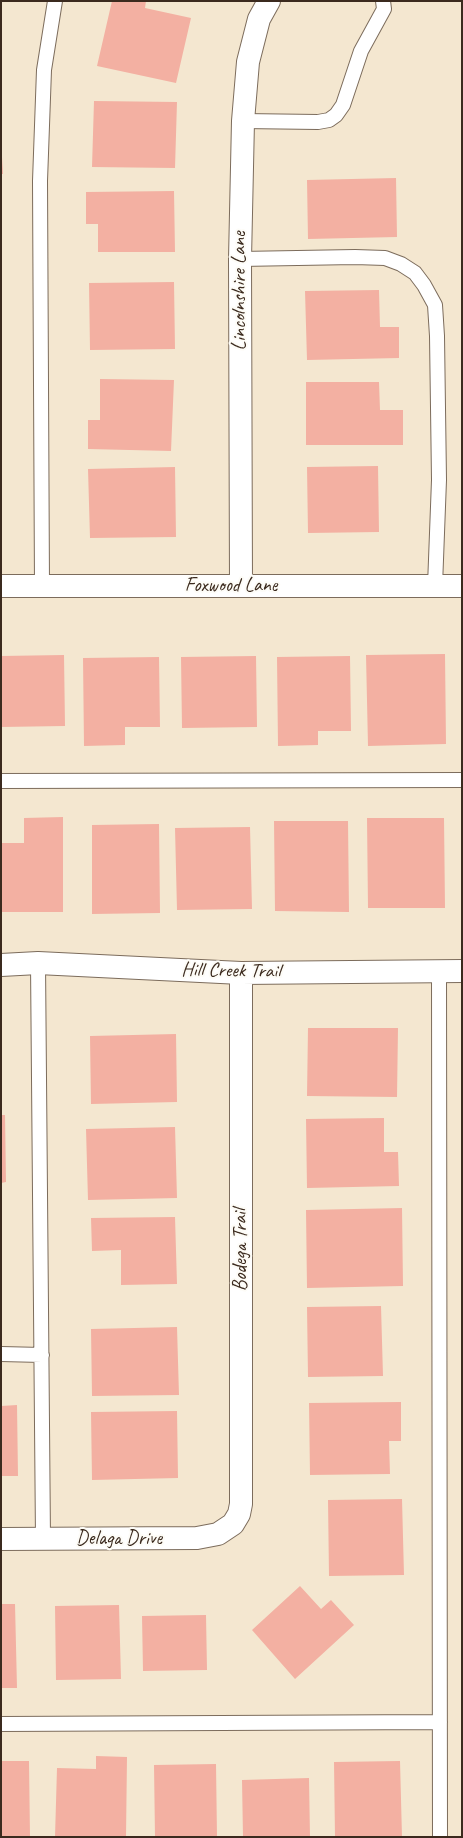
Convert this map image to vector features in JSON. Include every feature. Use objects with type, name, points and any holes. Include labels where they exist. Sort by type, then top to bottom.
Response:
[{"type":"street","name":"Lincolnshire Lane","points":[[241,586],[240,259],[242,121],[248,62],[259,19],[269,1]]},
{"type":"street","name":"Foxwood Lane","points":[[1,586],[462,586]]},
{"type":"street","name":"Hill Creek Trail","points":[[1,965],[38,963],[240,974],[462,971]]},
{"type":"street","name":"Bodega Trail","points":[[233,1524],[239,1514],[241,1504],[240,974]]},
{"type":"street","name":"Delaga Drive","points":[[1,1539],[197,1538],[218,1534],[233,1524]]},
{"type":"lane","points":[[42,586],[40,181],[44,70],[55,1]]},
{"type":"lane","points":[[242,121],[318,122],[329,120],[336,115],[344,105],[361,51],[384,9],[384,1]]},
{"type":"lane","points":[[240,259],[385,258],[401,264],[415,273],[424,285],[435,305],[439,480],[435,586]]},
{"type":"lane","points":[[1,781],[462,780]]},
{"type":"lane","points":[[38,963],[43,1539]]},
{"type":"lane","points":[[439,971],[440,1837]]},
{"type":"lane","points":[[1,1354],[42,1355]]},
{"type":"lane","points":[[1,1724],[440,1722]]},
{"type":"building","points":[[112,1],[146,1],[145,8],[191,18],[176,83],[97,66]]},
{"type":"building","points":[[94,101],[177,102],[175,168],[92,167]]},
{"type":"building","points":[[2,157],[3,174],[1,174]]},
{"type":"building","points":[[396,178],[397,237],[308,239],[307,180]]},
{"type":"building","points":[[174,191],[175,252],[98,252],[98,224],[86,224],[86,192]]},
{"type":"building","points":[[174,282],[175,349],[90,350],[89,283]]},
{"type":"building","points":[[379,290],[380,327],[399,327],[399,358],[307,360],[305,291]]},
{"type":"building","points":[[100,379],[174,380],[171,451],[88,449],[88,420],[100,420]]},
{"type":"building","points":[[306,382],[379,382],[380,410],[403,410],[403,445],[306,445]]},
{"type":"building","points":[[378,466],[379,532],[308,533],[307,467]]},
{"type":"building","points":[[175,467],[176,537],[90,538],[88,469]]},
{"type":"building","points":[[445,654],[446,744],[368,746],[366,655]]},
{"type":"building","points":[[64,655],[65,726],[1,727],[1,656]]},
{"type":"building","points":[[256,656],[257,727],[182,728],[181,657]]},
{"type":"building","points":[[350,656],[351,731],[318,731],[318,745],[278,746],[277,657]]},
{"type":"building","points":[[159,657],[160,727],[125,727],[125,745],[84,746],[83,658]]},
{"type":"building","points":[[63,817],[63,912],[1,912],[1,843],[24,843],[24,818]]},
{"type":"building","points":[[367,818],[444,818],[445,908],[368,908]]},
{"type":"building","points":[[274,821],[348,821],[349,912],[275,911]]},
{"type":"building","points":[[159,824],[160,913],[92,914],[92,825]]},
{"type":"building","points":[[250,827],[252,909],[177,910],[175,828]]},
{"type":"building","points":[[308,1028],[398,1028],[397,1097],[307,1096]]},
{"type":"building","points":[[176,1034],[177,1102],[91,1104],[90,1036]]},
{"type":"building","points":[[1,1115],[5,1115],[6,1182],[1,1183]]},
{"type":"building","points":[[384,1118],[384,1152],[398,1152],[399,1186],[307,1188],[306,1119]]},
{"type":"building","points":[[175,1127],[177,1198],[88,1200],[86,1129]]},
{"type":"building","points":[[402,1208],[403,1286],[307,1288],[306,1210]]},
{"type":"building","points":[[175,1217],[177,1284],[121,1285],[121,1250],[92,1251],[91,1218]]},
{"type":"building","points":[[381,1306],[383,1376],[308,1377],[307,1307]]},
{"type":"building","points":[[177,1327],[179,1395],[92,1396],[91,1329]]},
{"type":"building","points":[[401,1402],[401,1441],[389,1441],[390,1474],[310,1475],[309,1403]]},
{"type":"building","points":[[17,1405],[18,1476],[1,1476],[1,1406]]},
{"type":"building","points":[[177,1411],[178,1478],[92,1480],[91,1412]]},
{"type":"building","points":[[402,1499],[404,1575],[329,1576],[328,1500]]},
{"type":"building","points":[[300,1586],[321,1609],[331,1600],[354,1625],[295,1679],[252,1630]]},
{"type":"building","points":[[1,1604],[15,1604],[17,1688],[1,1688]]},
{"type":"building","points":[[119,1605],[121,1679],[56,1680],[55,1606]]},
{"type":"building","points":[[206,1615],[207,1670],[143,1671],[142,1616]]},
{"type":"building","points":[[96,1756],[127,1757],[126,1837],[55,1837],[57,1768],[96,1769]]},
{"type":"building","points":[[1,1761],[29,1761],[30,1837],[1,1837]]},
{"type":"building","points":[[400,1761],[402,1837],[335,1837],[334,1762]]},
{"type":"building","points":[[216,1764],[217,1837],[155,1837],[154,1765]]},
{"type":"building","points":[[309,1778],[310,1837],[243,1837],[242,1780]]}]
